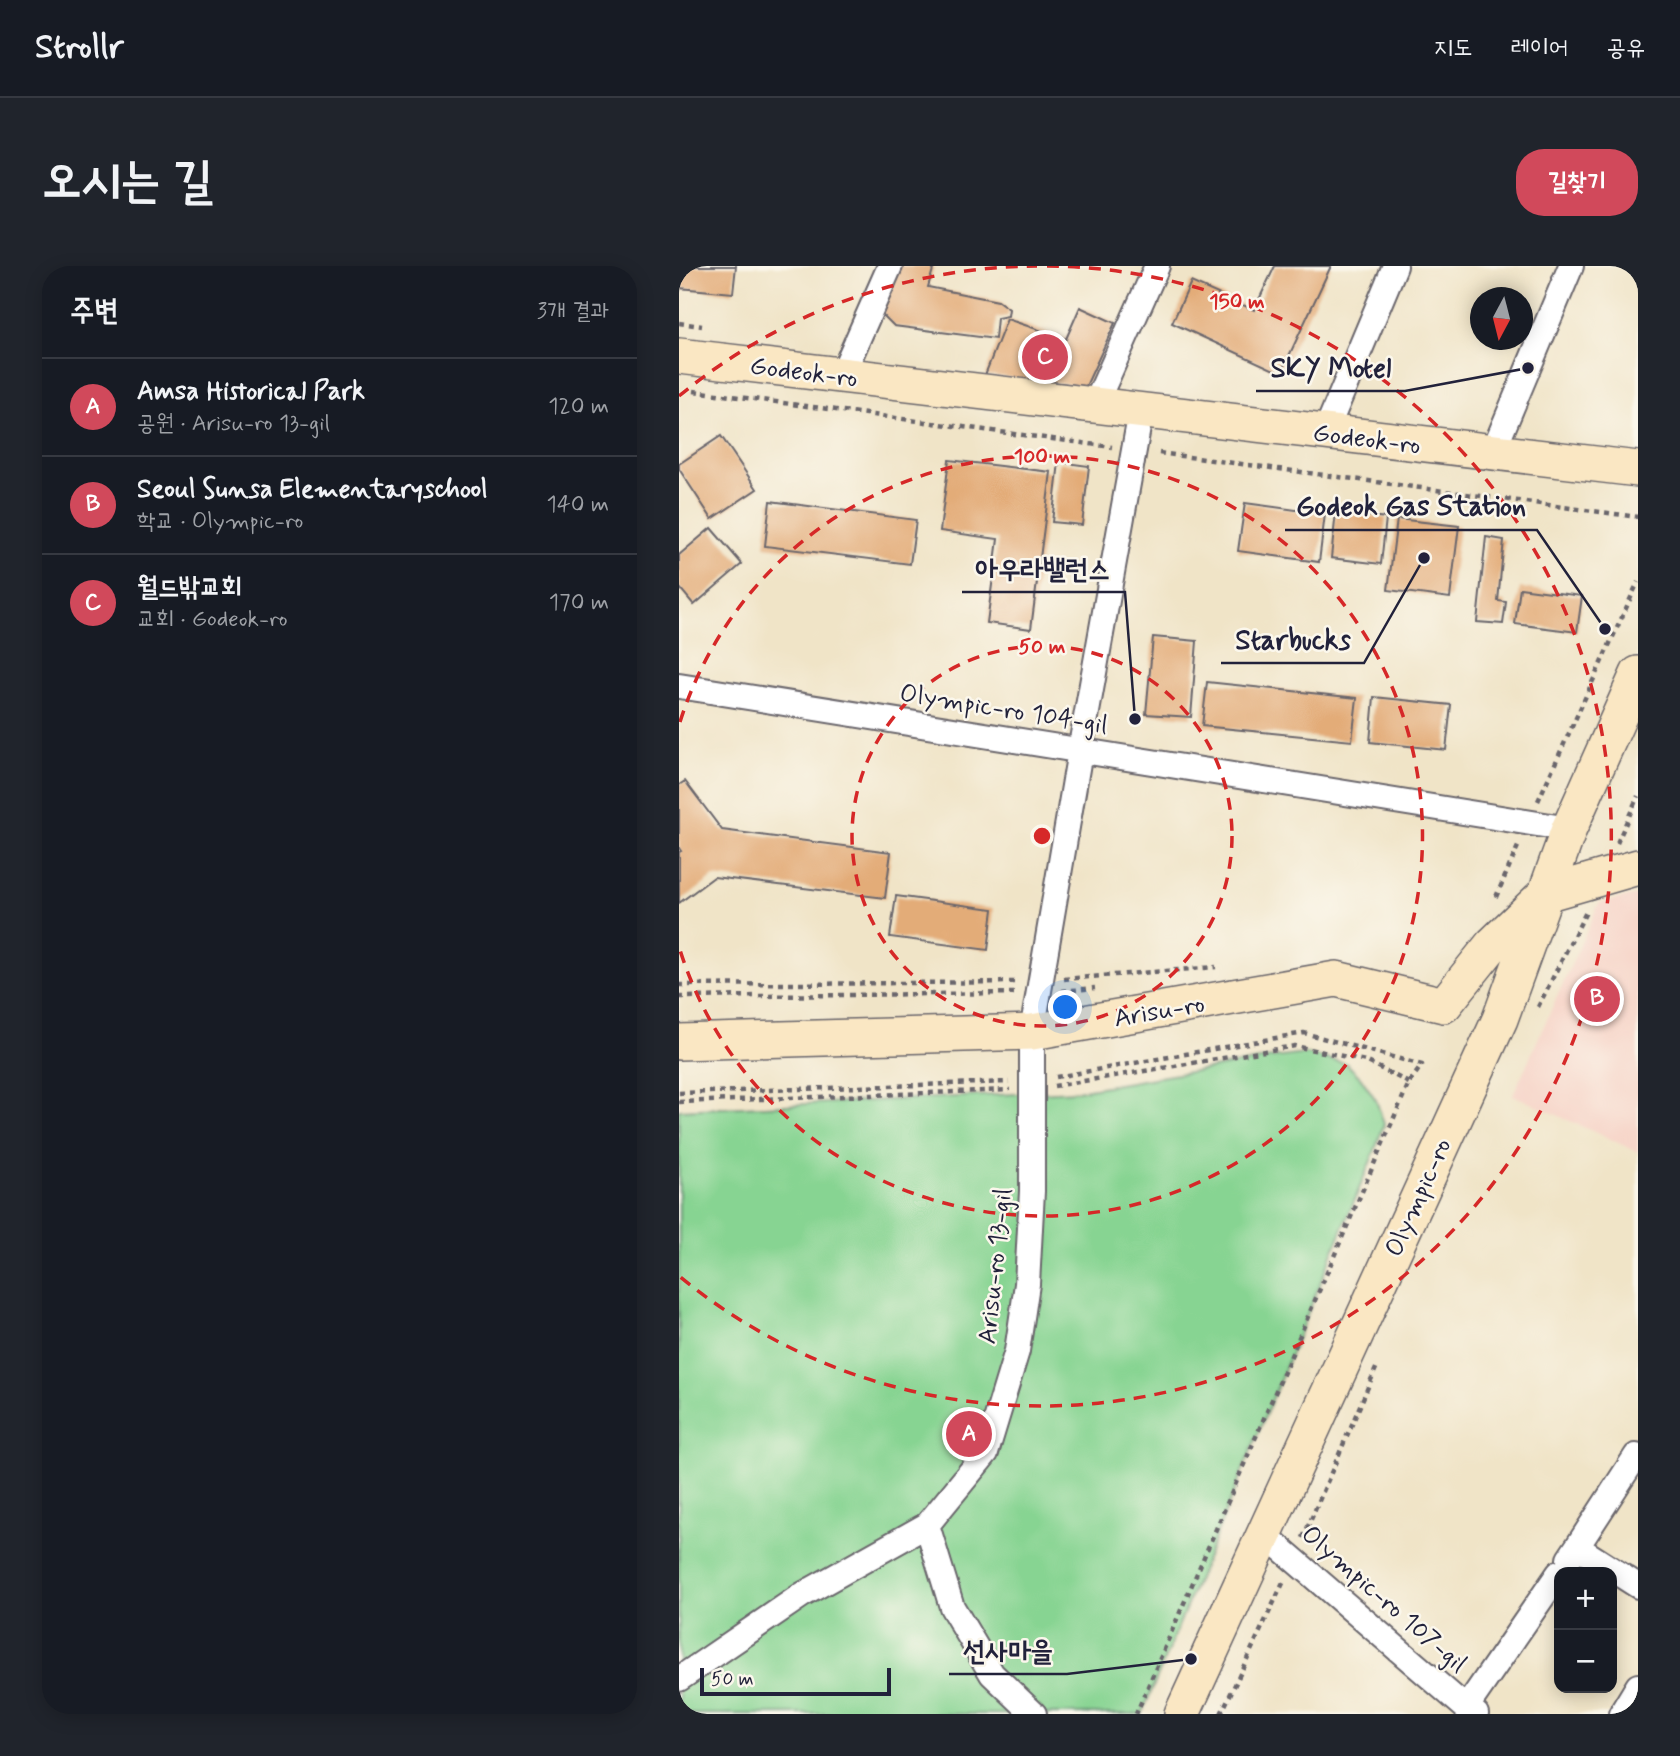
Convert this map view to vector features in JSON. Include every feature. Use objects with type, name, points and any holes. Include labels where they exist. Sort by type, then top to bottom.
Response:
[{"type":"main road","name":"Godeok-ro","points":[[679,356],[1638,469]]},
{"type":"main road","name":"Olympic-ro","points":[[1182,1714],[1500,1019],[1569,830],[1638,674]]},
{"type":"main road","points":[[1545,894],[1638,867]]},
{"type":"main road","name":"Arisu-ro","points":[[679,1042],[1032,1032],[1336,979],[1444,1005],[1492,945],[1545,894]]},
{"type":"street","points":[[842,375],[890,266]]},
{"type":"street","points":[[1095,405],[1157,266]]},
{"type":"street","points":[[1325,433],[1395,266]]},
{"type":"street","points":[[1493,452],[1571,266]]},
{"type":"street","name":"Arisu-ro 13-gil","points":[[679,1679],[802,1595],[927,1525],[986,1453],[1017,1351],[1027,1284],[1032,1191],[1032,1032],[1141,411]]},
{"type":"street","name":"Olympic-ro 104-gil","points":[[679,686],[1569,830]]},
{"type":"street","name":"Olympic-ro 107-gil","points":[[1563,1567],[1636,1456]]},
{"type":"street","points":[[927,1525],[952,1607],[992,1674],[1034,1714]]},
{"type":"street","name":"Olympic-ro 107-gil","points":[[1264,1534],[1471,1711],[1554,1580]]},
{"type":"street","points":[[1577,1547],[1638,1586]]},
{"type":"street","points":[[1621,1714],[1638,1686]]},
{"type":"path","points":[[1491,908],[1638,582]]},
{"type":"path","points":[[679,997],[1039,993],[1106,987]]},
{"type":"path","points":[[1136,1714],[1409,1083],[1422,1065]]},
{"type":"shaded area","points":[[1638,895],[1638,1152],[1513,1095],[1599,903]]},
{"type":"green space","points":[[1306,1054],[1347,1064],[1361,1078],[1376,1100],[1384,1124],[1142,1714],[679,1714],[679,1110],[1077,1091]]},
{"type":"building","points":[[679,266],[736,266],[733,293],[679,288]]},
{"type":"building","points":[[897,266],[934,266],[928,287],[998,301],[1009,309],[1008,316],[997,318],[995,339],[894,326],[883,315],[882,296]]},
{"type":"building","points":[[1275,266],[1331,266],[1281,373],[1172,323],[1191,282],[1254,310]]},
{"type":"building","points":[[1080,307],[1115,323],[1086,386],[985,375],[1007,319],[1066,339]]},
{"type":"building","points":[[721,436],[757,489],[712,519],[679,469],[679,464]]},
{"type":"building","points":[[949,460],[1051,472],[1031,629],[987,623],[998,539],[940,531]]},
{"type":"building","points":[[1059,462],[1089,466],[1082,525],[1052,522]]},
{"type":"building","points":[[770,501],[916,520],[910,564],[765,546]]},
{"type":"building","points":[[1245,503],[1325,514],[1319,562],[1238,551]]},
{"type":"building","points":[[1336,512],[1386,518],[1381,564],[1331,558]]},
{"type":"building","points":[[1397,519],[1459,526],[1450,598],[1388,590]]},
{"type":"building","points":[[711,528],[742,564],[694,605],[679,587],[679,555]]},
{"type":"building","points":[[1486,537],[1504,540],[1498,601],[1506,602],[1503,624],[1477,622]]},
{"type":"building","points":[[1520,588],[1582,596],[1577,632],[1515,624]]},
{"type":"building","points":[[1153,637],[1197,641],[1191,717],[1146,714]]},
{"type":"building","points":[[1207,682],[1357,698],[1352,741],[1202,726]]},
{"type":"building","points":[[1374,697],[1451,705],[1446,750],[1370,742]]},
{"type":"building","points":[[685,781],[722,830],[891,852],[885,898],[714,877],[679,903],[679,785]]},
{"type":"building","points":[[896,896],[993,909],[988,950],[890,937]]},
{"type":"place","name":"월드밖교회","points":[[1045,357]]},
{"type":"place","name":"SKY Motel","points":[[1528,368]]},
{"type":"place","name":"Starbucks","points":[[1424,558]]},
{"type":"place","name":"Godeok Gas Station","points":[[1605,629]]},
{"type":"place","name":"아우라밸런스","points":[[1135,719]]},
{"type":"place","name":"Seoul Sunsa Elementaryschool","points":[[1597,999]]},
{"type":"place","name":"Amsa Historical Park","points":[[969,1434]]},
{"type":"place","name":"선사마을","points":[[1191,1659]]}]
